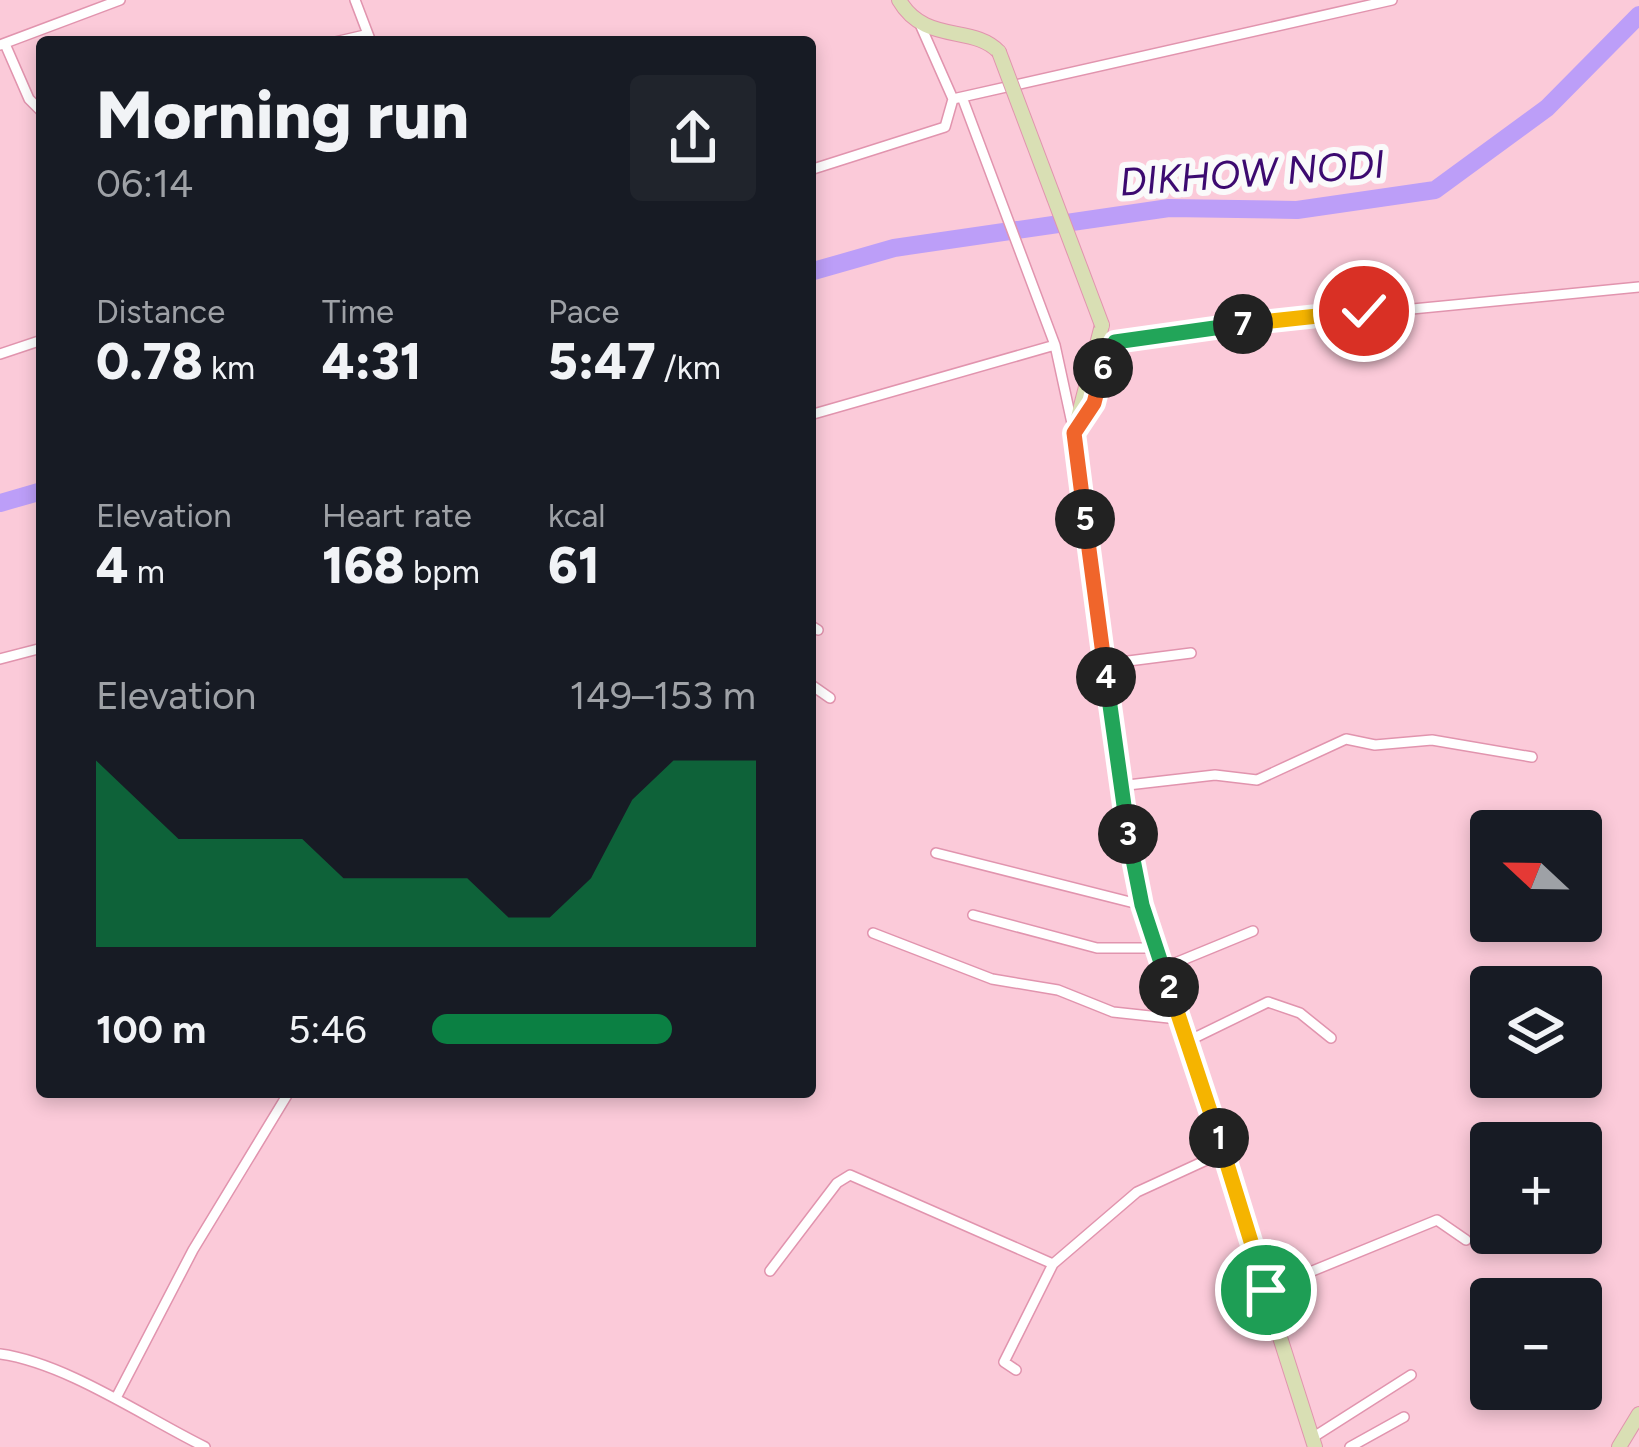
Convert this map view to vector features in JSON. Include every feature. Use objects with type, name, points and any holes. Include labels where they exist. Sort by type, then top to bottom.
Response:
[{"type":"main road","points":[[898,0],[919,22],[958,38],[990,44],[999,52],[1102,325],[1074,433],[1119,786],[1142,905],[1313,1443]]},
{"type":"main road","points":[[1619,1447],[1639,1414]]},
{"type":"street","points":[[36,106],[2,44],[121,0]]},
{"type":"street","points":[[355,0],[367,36]]},
{"type":"street","points":[[957,98],[1392,0]]},
{"type":"street","points":[[919,22],[967,110],[1055,346],[1074,433]]},
{"type":"street","points":[[816,168],[945,127],[957,98]]},
{"type":"street","points":[[1074,433],[1094,403],[1115,342],[1134,336],[1639,287]]},
{"type":"street","points":[[0,353],[36,342]]},
{"type":"street","points":[[816,413],[1055,346]]},
{"type":"street","points":[[0,659],[36,650]]},
{"type":"street","points":[[1105,664],[1191,652]]},
{"type":"street","points":[[816,688],[830,698]]},
{"type":"street","points":[[1119,786],[1215,775],[1257,780],[1346,740],[1375,745],[1432,740],[1532,757]]},
{"type":"street","points":[[937,853],[1142,905]]},
{"type":"street","points":[[973,915],[1097,948],[1156,948]]},
{"type":"street","points":[[1162,968],[1253,931]]},
{"type":"street","points":[[873,933],[992,979],[1058,990],[1113,1012],[1178,1018]]},
{"type":"street","points":[[1186,1042],[1268,1002],[1300,1013],[1331,1038]]},
{"type":"street","points":[[116,1398],[193,1250],[285,1098]]},
{"type":"street","points":[[1016,1370],[1004,1362],[1053,1264],[1137,1192],[1224,1152]]},
{"type":"street","points":[[770,1271],[837,1184],[850,1174],[1053,1264]]},
{"type":"street","points":[[1266,1290],[1427,1223],[1447,1222],[1466,1240]]},
{"type":"street","points":[[0,1354],[19,1356],[116,1398],[205,1447]]},
{"type":"street","points":[[1313,1443],[1412,1375]]},
{"type":"street","points":[[1350,1447],[1405,1417]]},
{"type":"waterway","name":"DIKHOW NODI","points":[[816,270],[894,248],[1169,208],[1297,210],[1435,190],[1547,108],[1639,15]]},
{"type":"waterway","name":"DIKHOW NODI","points":[[0,503],[36,493]]},
{"type":"route","points":[[1266,1290],[1142,905],[1119,786],[1074,433],[1094,403],[1115,342],[1134,336],[1364,311]]}]
